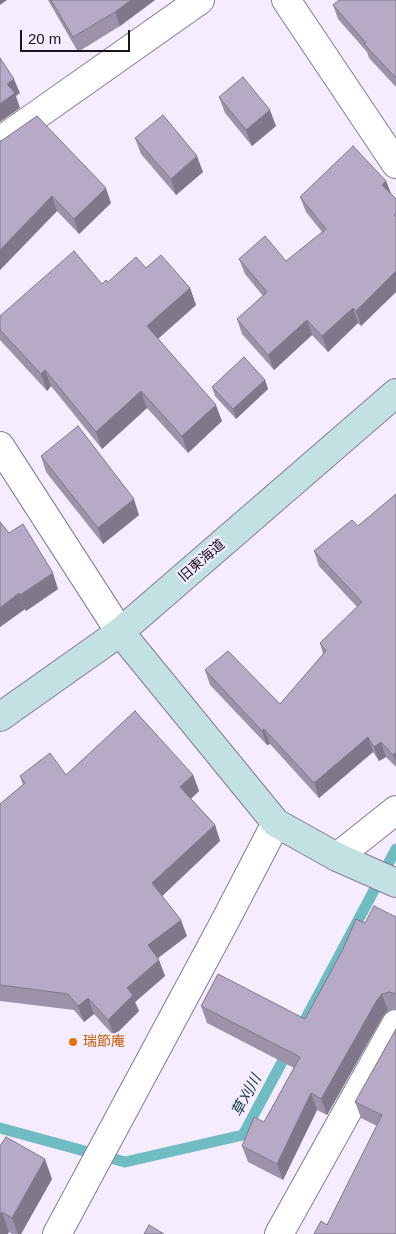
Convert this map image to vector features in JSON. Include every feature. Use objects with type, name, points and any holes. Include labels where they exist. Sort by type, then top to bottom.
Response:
[{"type":"street","points":[[0,141],[200,0]]},
{"type":"street","points":[[286,0],[396,164]]},
{"type":"street","name":"旧東海道","points":[[0,717],[120,632],[396,393]]},
{"type":"street","points":[[0,446],[120,632],[276,823],[337,857],[396,883]]},
{"type":"street","points":[[337,857],[396,810]]},
{"type":"street","points":[[57,1234],[276,823]]},
{"type":"street","points":[[279,1234],[396,1024]]},
{"type":"building","points":[[51,0],[131,0],[115,12],[73,37]]},
{"type":"building","points":[[339,0],[396,0],[396,78],[364,44],[366,43],[333,5]]},
{"type":"building","points":[[0,58],[14,79],[7,84],[15,93],[0,104]]},
{"type":"building","points":[[243,77],[270,110],[246,130],[219,97]]},
{"type":"building","points":[[163,115],[197,156],[171,179],[135,138]]},
{"type":"building","points":[[37,116],[106,188],[74,219],[52,196],[0,250],[0,141]]},
{"type":"building","points":[[353,146],[386,181],[382,185],[396,199],[396,213],[394,215],[396,217],[396,271],[356,311],[353,308],[322,336],[307,320],[268,355],[237,319],[267,292],[239,259],[265,236],[286,261],[326,229],[300,197]]},
{"type":"building","points":[[74,251],[102,284],[106,280],[108,282],[136,257],[146,268],[161,255],[190,288],[147,326],[216,405],[182,436],[141,391],[96,432],[45,370],[41,374],[0,330],[0,316]]},
{"type":"building","points":[[244,357],[265,380],[233,409],[212,387]]},
{"type":"building","points":[[78,426],[134,499],[98,528],[41,456]]},
{"type":"building","points":[[396,494],[396,752],[393,755],[381,742],[374,747],[368,737],[314,783],[264,729],[262,731],[205,670],[228,651],[280,704],[326,651],[320,643],[362,602],[314,551],[352,520],[358,526]]},
{"type":"building","points":[[0,522],[9,533],[23,524],[53,573],[20,595],[19,593],[0,608]]},
{"type":"building","points":[[135,711],[193,775],[180,787],[215,825],[152,883],[181,920],[148,945],[159,960],[127,988],[133,995],[108,1020],[88,998],[78,1006],[68,994],[0,985],[0,804],[25,783],[20,776],[50,753],[66,775]]},
{"type":"building","points":[[374,906],[396,917],[396,994],[389,992],[382,994],[377,1000],[321,1099],[311,1093],[277,1164],[242,1146],[254,1117],[264,1122],[300,1057],[201,1006],[218,974],[305,1019],[342,951],[356,919],[365,923]]},
{"type":"building","points":[[396,1029],[396,1234],[314,1234],[321,1221],[327,1225],[382,1115],[355,1102]]},
{"type":"building","points":[[6,1137],[45,1159],[12,1218],[2,1212],[0,1215],[0,1146]]},
{"type":"building","points":[[149,1225],[164,1234],[144,1234]]},
{"type":"waterway","name":"草刈川","points":[[298,1033],[396,849]]},
{"type":"waterway","name":"草刈川","points":[[0,1128],[125,1162],[243,1135],[289,1049]]},
{"type":"place","name":"瑞節庵","points":[[73,1042]]}]
